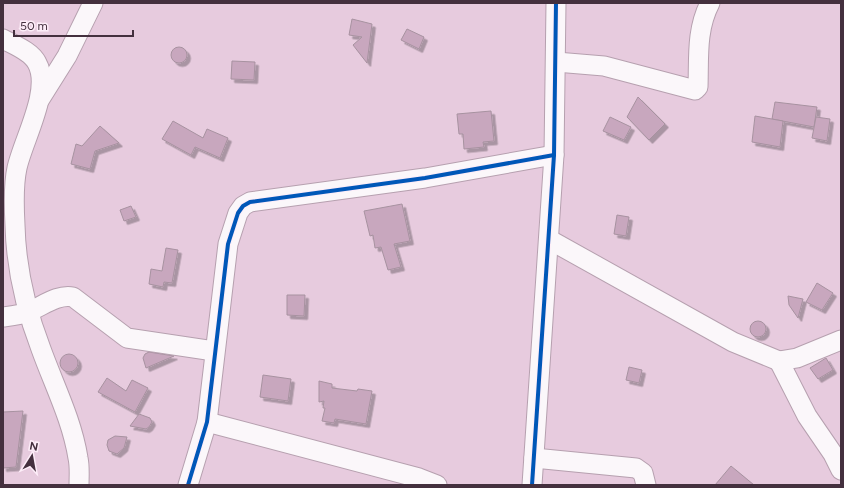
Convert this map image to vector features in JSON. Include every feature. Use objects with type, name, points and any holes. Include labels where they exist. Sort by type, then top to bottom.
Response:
[{"type":"street","points":[[79,485],[79,459],[71,426],[40,349],[28,312],[15,251],[14,210],[17,170],[22,148],[39,100],[67,56],[94,3]]},
{"type":"street","points":[[532,485],[550,240],[554,155],[556,3]]},
{"type":"street","points":[[556,62],[604,66],[695,90],[698,87],[699,36],[704,16],[710,3]]},
{"type":"street","points":[[3,39],[29,54],[37,63],[41,80],[39,100]]},
{"type":"street","points":[[188,485],[207,422],[214,351],[228,244],[238,213],[243,206],[250,202],[425,178],[554,155]]},
{"type":"street","points":[[550,240],[733,342],[779,360],[797,358],[841,340]]},
{"type":"street","points":[[3,317],[28,312],[57,298],[66,296],[73,297],[127,338],[214,351]]},
{"type":"street","points":[[779,360],[807,416],[833,454],[841,470]]},
{"type":"street","points":[[207,422],[419,478],[437,485]]},
{"type":"street","points":[[534,458],[636,468],[643,473],[646,485]]},
{"type":"building","points":[[352,19],[372,24],[367,63],[353,45],[362,37],[349,35]]},
{"type":"building","points":[[407,29],[424,37],[419,49],[401,40]]},
{"type":"building","points":[[176,47],[182,47],[187,52],[185,61],[182,63],[176,63],[171,58],[171,52]]},
{"type":"building","points":[[232,61],[255,62],[254,80],[231,79]]},
{"type":"building","points":[[638,97],[665,124],[649,140],[627,117]]},
{"type":"building","points":[[775,102],[817,107],[814,127],[772,119]]},
{"type":"building","points":[[491,111],[494,141],[483,142],[484,147],[464,149],[463,134],[459,134],[457,114]]},
{"type":"building","points":[[755,116],[783,121],[780,147],[752,142]]},
{"type":"building","points":[[610,117],[631,127],[624,140],[603,131]]},
{"type":"building","points":[[816,117],[830,119],[827,141],[812,138]]},
{"type":"building","points":[[173,121],[203,138],[207,129],[228,138],[220,158],[195,147],[191,155],[162,139]]},
{"type":"building","points":[[100,126],[119,143],[95,151],[90,169],[71,164],[76,144],[82,146]]},
{"type":"building","points":[[402,204],[410,241],[394,244],[401,267],[388,270],[381,247],[375,248],[373,235],[370,236],[364,211]]},
{"type":"building","points":[[131,206],[136,217],[124,221],[120,210]]},
{"type":"building","points":[[617,215],[629,217],[626,236],[614,234]]},
{"type":"building","points":[[166,248],[178,250],[172,283],[164,282],[163,287],[149,284],[151,269],[162,271]]},
{"type":"building","points":[[817,283],[833,293],[822,310],[806,302]]},
{"type":"building","points":[[287,295],[305,295],[304,316],[287,315]]},
{"type":"building","points":[[788,296],[803,299],[798,318],[789,305]]},
{"type":"building","points":[[755,321],[761,321],[766,326],[764,335],[761,337],[755,337],[750,332],[750,326]]},
{"type":"building","points":[[149,352],[174,356],[146,368],[143,358],[145,354]]},
{"type":"building","points":[[69,354],[75,357],[78,363],[75,369],[69,372],[63,369],[60,363],[63,357]]},
{"type":"building","points":[[826,358],[833,370],[818,379],[810,368]]},
{"type":"building","points":[[629,367],[642,370],[639,383],[626,380]]},
{"type":"building","points":[[263,375],[291,379],[288,401],[260,397]]},
{"type":"building","points":[[107,378],[126,391],[132,380],[148,388],[135,412],[98,392]]},
{"type":"building","points":[[319,381],[332,384],[332,388],[372,391],[366,424],[335,419],[334,423],[322,421],[325,408],[323,408],[324,401],[319,402]]},
{"type":"building","points":[[23,411],[16,467],[3,468],[3,412]]},
{"type":"building","points":[[139,414],[150,418],[152,422],[146,429],[130,426]]},
{"type":"building","points":[[115,436],[127,437],[124,448],[117,454],[109,451],[107,445],[108,440]]},
{"type":"building","points":[[731,466],[754,485],[715,485]]},
{"type":"cycle path","points":[[532,485],[554,155],[556,3]]},
{"type":"cycle path","points":[[188,485],[207,422],[228,244],[238,213],[243,206],[250,202],[425,178],[554,155]]}]
